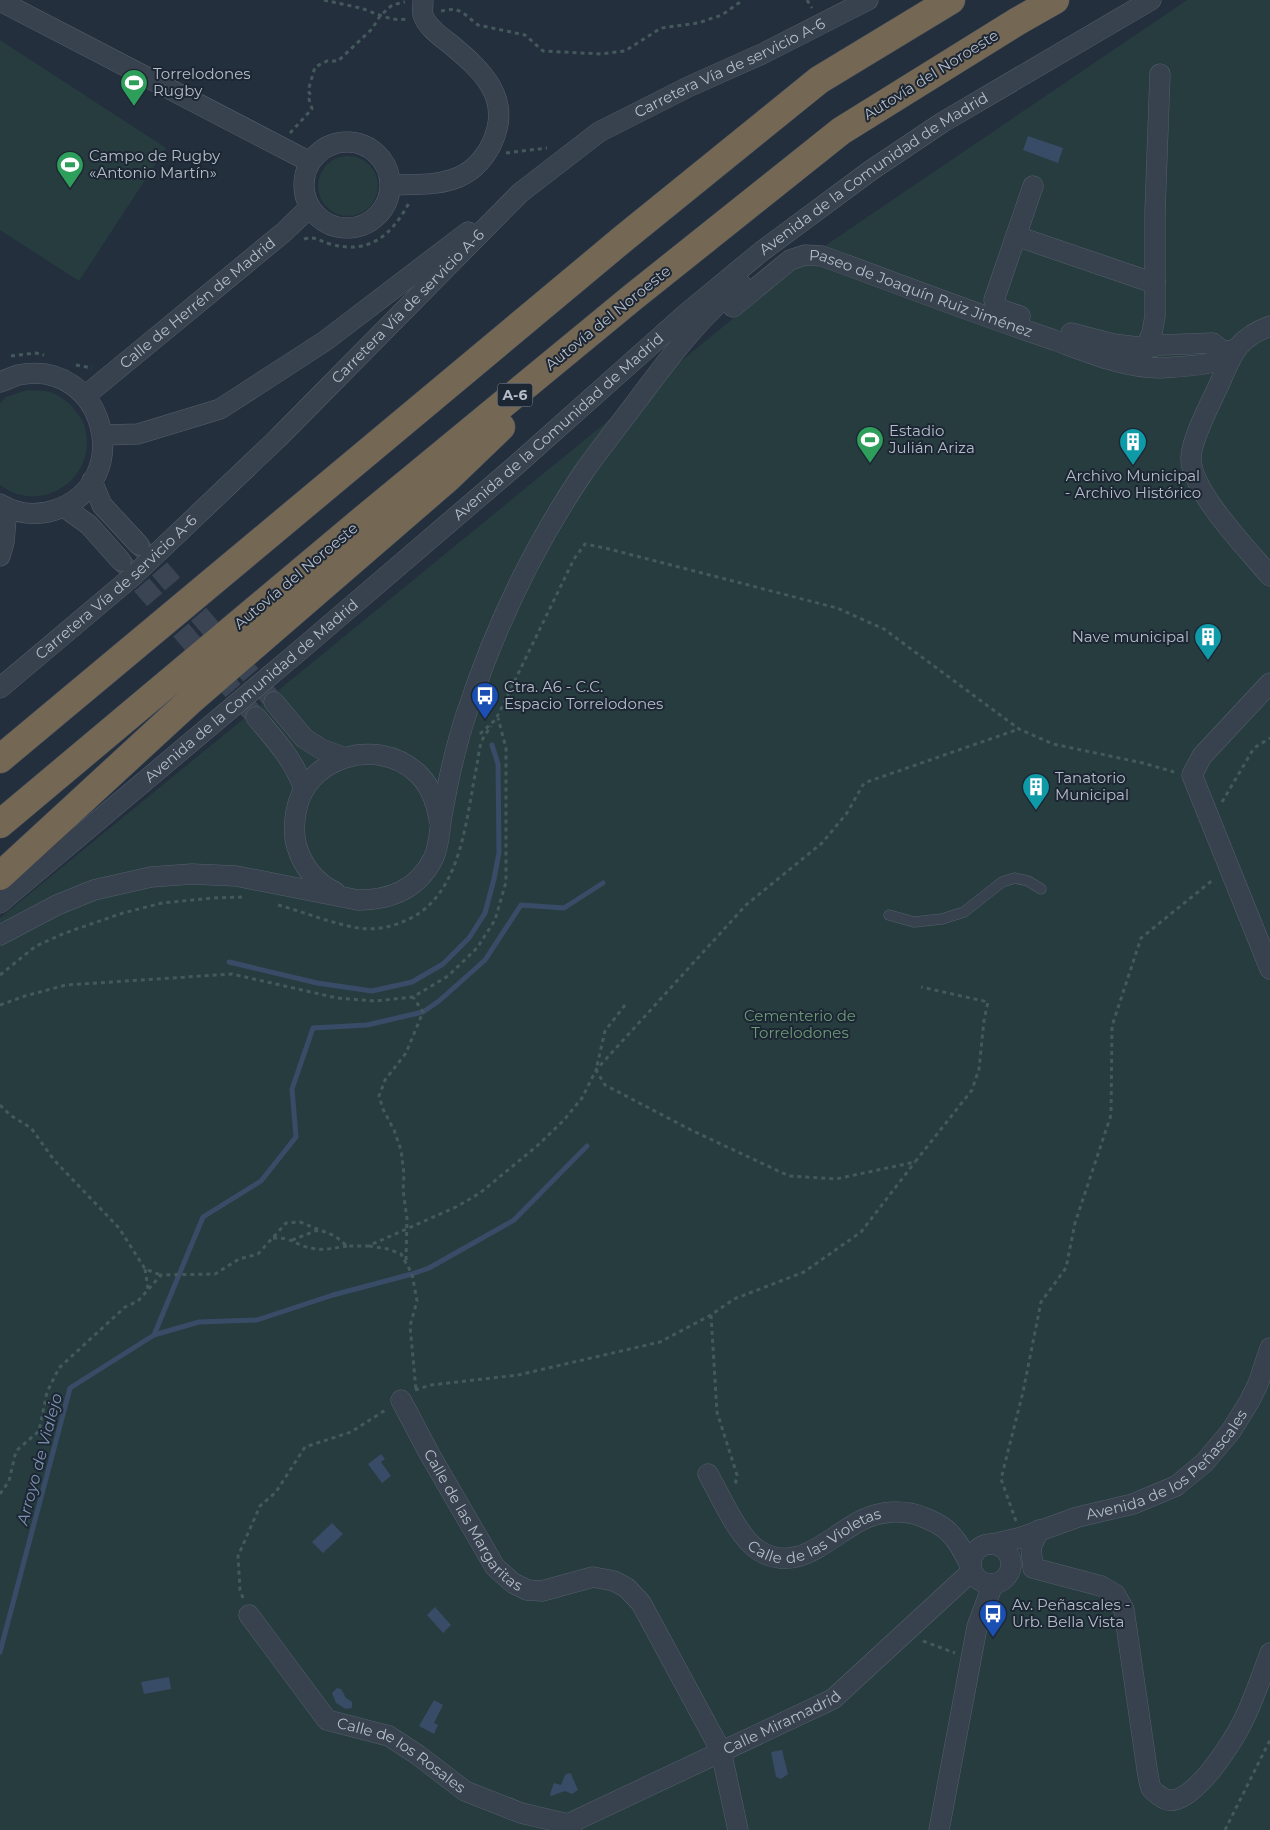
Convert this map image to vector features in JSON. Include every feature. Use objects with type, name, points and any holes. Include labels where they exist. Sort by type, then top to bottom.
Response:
[{"type":"highway","points":[[0,759],[624,238],[819,80],[951,0]]},
{"type":"highway","name":"Autovía del Noroeste","points":[[0,824],[633,297],[841,131],[1055,0]]},
{"type":"highway","points":[[0,876],[190,700],[448,478],[633,297]]},
{"type":"street","points":[[764,53],[853,0]]},
{"type":"street","name":"Carretera Vía de servicio A-6","points":[[0,688],[133,576],[278,439],[520,193],[599,132],[688,87],[764,53],[868,0]]},
{"type":"street","name":"Avenida de la Comunidad de Madrid","points":[[0,902],[328,627],[514,468],[688,312],[762,251],[870,171],[943,122],[1151,0]]},
{"type":"street","points":[[0,1],[310,162]]},
{"type":"street","points":[[391,185],[436,184],[456,179],[473,168],[486,154],[496,135],[498,113],[496,97],[488,80],[474,64],[428,24],[418,8]]},
{"type":"street","points":[[1137,366],[1152,333],[1155,316],[1155,212],[1160,74]]},
{"type":"street","points":[[340,142],[359,143],[376,152],[387,166],[391,185],[387,203],[376,219],[359,228],[340,229],[322,222],[309,208],[304,193],[304,177],[310,162],[323,149],[340,142]]},
{"type":"street","points":[[0,935],[57,905],[94,890],[151,878],[192,874],[236,876],[358,900],[376,900],[394,895],[410,887],[423,874],[433,859],[439,842],[440,823],[451,767],[487,654],[536,550],[585,470],[693,330],[730,294],[832,212],[870,171]]},
{"type":"street","points":[[1033,186],[994,300],[999,309],[1059,330],[1113,344],[1146,348],[1213,343],[1228,351]]},
{"type":"street","points":[[103,435],[138,434],[220,409],[325,342],[520,193]]},
{"type":"street","name":"Calle de Herrén de Madrid","points":[[85,396],[276,238],[309,208]]},
{"type":"street","points":[[1016,236],[1155,282]]},
{"type":"street","name":"Paseo de Joaquín Ruiz Jiménez","points":[[654,379],[775,271],[790,260],[805,255],[822,256],[1018,328],[1137,366],[1160,368],[1213,362],[1256,331],[1270,326]]},
{"type":"street","name":"Paseo de Joaquín Ruiz Jiménez","points":[[1228,351],[1199,428],[1191,457],[1195,478],[1207,500],[1270,576]]},
{"type":"street","points":[[0,382],[17,376],[35,373],[54,376],[70,384],[85,396],[97,414],[103,435],[100,467],[82,494],[64,507],[35,513],[21,512],[3,506],[4,542],[0,556]]},
{"type":"street","points":[[92,481],[102,505],[139,545]]},
{"type":"street","points":[[64,507],[89,525],[121,560]]},
{"type":"street","points":[[1270,683],[1187,774],[1230,866],[1270,969]]},
{"type":"street","points":[[274,702],[304,738],[321,749],[343,757]]},
{"type":"street","points":[[256,717],[286,752],[298,771],[304,789]]},
{"type":"street","points":[[340,895],[324,887],[311,874],[301,859],[295,842],[294,823],[297,805],[304,789],[315,775],[343,757],[362,753],[382,755],[400,761],[416,772],[428,786],[437,804],[440,823]]},
{"type":"street","name":"Avenida de los Peñascales","points":[[986,1546],[1030,1534],[1078,1517],[1133,1504],[1176,1486],[1204,1463],[1231,1432],[1255,1390],[1270,1348]]},
{"type":"street","name":"Calle de las Margaritas","points":[[408,1395],[439,1471],[495,1567],[513,1583],[527,1590],[542,1591],[593,1577],[614,1581],[627,1588],[642,1603],[721,1751],[738,1830]]},
{"type":"street","name":"Calle de las Violetas","points":[[708,1474],[746,1540],[758,1550],[774,1557],[794,1558],[812,1552],[864,1519],[900,1511],[919,1515],[938,1523],[954,1538],[978,1575]]},
{"type":"street","points":[[978,1575],[1007,1577],[1010,1572],[1011,1561],[1030,1534]]},
{"type":"street","points":[[1030,1534],[1032,1568]]},
{"type":"street","name":"Calle de las Violetas","points":[[954,1538],[986,1546]]},
{"type":"street","points":[[939,1830],[977,1627],[978,1575],[972,1556],[986,1546],[1004,1549],[1011,1561],[1101,1586],[1116,1594],[1124,1610],[1151,1788],[1163,1798],[1176,1800],[1186,1796],[1204,1778],[1224,1752],[1243,1721],[1270,1653]]},
{"type":"street","name":"Calle Miramadrid","points":[[567,1828],[721,1751],[833,1699],[903,1634],[978,1575]]},
{"type":"street","name":"Calle de los Rosales","points":[[249,1615],[327,1720],[389,1736],[418,1755],[465,1791],[567,1828]]},
{"type":"lane","points":[[888,915],[914,922],[942,919],[964,912],[1002,882],[1015,878],[1028,881],[1042,889]]},
{"type":"path","points":[[324,0],[359,8],[380,16],[402,20]]},
{"type":"path","points":[[280,146],[312,109],[309,100],[311,95],[308,91],[315,67],[327,61],[338,61],[372,29],[380,16],[392,5],[406,2],[418,8],[454,9],[462,12],[478,25],[525,35],[543,51],[601,54],[625,51],[661,28],[698,23],[722,15],[744,0]]},
{"type":"path","points":[[807,0],[812,8]]},
{"type":"path","points":[[805,13],[817,4]]},
{"type":"path","points":[[499,153],[555,147]]},
{"type":"path","points":[[302,240],[312,237],[329,244],[349,248],[370,245],[390,232],[414,196]]},
{"type":"path","points":[[8,357],[16,354],[36,353],[51,356]]},
{"type":"path","points":[[72,363],[79,366],[96,368],[110,359],[117,370]]},
{"type":"path","points":[[0,1005],[25,996],[66,986],[232,974],[337,998],[375,1001],[413,997],[448,976],[477,948],[495,920],[506,882],[506,748],[497,714],[530,651],[574,559],[585,544],[837,608],[884,629],[1019,729],[1053,744],[1187,774]]},
{"type":"path","points":[[596,1070],[746,905],[822,843],[848,813],[864,783],[1019,729]]},
{"type":"path","points":[[1219,806],[1254,748],[1270,738]]},
{"type":"path","points":[[1030,1534],[1001,1479],[1023,1392],[1041,1302],[1066,1268],[1075,1223],[1111,1114],[1112,1026],[1140,938],[1230,866]]},
{"type":"path","points":[[249,1615],[240,1590],[238,1556],[260,1506],[276,1492],[305,1447],[351,1432],[408,1395],[430,1385],[518,1375],[660,1342],[711,1315],[734,1299],[804,1272],[860,1232],[972,1090],[979,1069],[984,1020],[988,1002],[921,987]]},
{"type":"path","points":[[406,1260],[408,1220],[403,1190],[404,1174],[394,1130],[383,1110],[379,1096],[384,1080],[406,1053],[420,1021],[423,1012],[413,997]]},
{"type":"path","points":[[368,1246],[406,1230],[480,1193],[564,1120],[582,1098],[596,1070],[606,1031],[625,1005]]},
{"type":"path","points":[[596,1070],[605,1085],[692,1130],[789,1176],[836,1179],[916,1162]]},
{"type":"path","points":[[0,1104],[10,1115],[32,1128],[54,1160],[119,1228],[145,1269],[148,1289]]},
{"type":"path","points":[[145,1269],[161,1275],[215,1274],[239,1259],[258,1254],[286,1223],[300,1222],[335,1236],[347,1246]]},
{"type":"path","points":[[292,1240],[319,1230]]},
{"type":"path","points":[[272,1238],[285,1238],[299,1245],[312,1248],[368,1246],[388,1249],[401,1254],[412,1274],[417,1300],[410,1326],[408,1395]]},
{"type":"path","points":[[0,1494],[9,1481],[16,1451],[39,1432],[47,1392],[58,1368],[125,1307],[138,1301],[161,1275]]},
{"type":"path","points":[[711,1315],[717,1412],[737,1475],[733,1497],[727,1508]]},
{"type":"path","points":[[903,1634],[960,1655]]},
{"type":"path","points":[[1225,1830],[1270,1740]]},
{"type":"green space","name":"Cementerio de Torrelodones","points":[[1187,0],[1270,0],[1270,1830],[0,1830],[0,918],[807,258]]},
{"type":"green space","name":"Campo de Rugby «Antonio Martín»","points":[[0,40],[166,148],[79,281],[0,230]]},
{"type":"green space","points":[[348,156],[365,161],[373,169],[378,186],[373,203],[365,211],[348,216],[331,211],[323,203],[318,186],[323,169],[331,161]]},
{"type":"green space","points":[[27,390],[50,392],[67,402],[82,420],[87,438],[86,453],[81,467],[72,479],[61,488],[48,494],[33,496],[17,494],[0,485],[0,403],[6,397]]},
{"type":"water","points":[[1028,136],[1063,148],[1058,163],[1023,150]]},
{"type":"water","points":[[381,1454],[385,1459],[381,1462],[391,1476],[382,1483],[368,1464]]},
{"type":"water","points":[[332,1523],[343,1534],[323,1553],[312,1542]]},
{"type":"water","points":[[435,1607],[451,1625],[443,1633],[427,1615]]},
{"type":"water","points":[[169,1677],[171,1689],[144,1694],[141,1682]]},
{"type":"water","points":[[337,1688],[341,1689],[346,1698],[352,1702],[352,1708],[346,1709],[336,1703],[332,1693]]},
{"type":"water","points":[[434,1700],[443,1705],[434,1723],[438,1725],[434,1734],[419,1726]]},
{"type":"water","points":[[782,1750],[788,1774],[781,1779],[776,1777],[771,1752]]},
{"type":"water","points":[[569,1773],[578,1790],[572,1794],[565,1791],[551,1796],[554,1783],[561,1785],[565,1775]]},
{"type":"waterway","points":[[229,962],[317,983],[372,991],[412,982],[443,964],[469,938],[485,913],[494,879],[499,853],[498,764],[492,745]]},
{"type":"waterway","name":"Arroyo de Vialejo","points":[[0,1652],[70,1388],[154,1335],[203,1217],[261,1181],[296,1137],[292,1089],[313,1028],[367,1025],[423,1012],[439,1001],[485,960],[521,905],[564,908],[603,883]]},
{"type":"waterway","points":[[154,1335],[199,1322],[257,1320],[333,1295],[429,1268],[514,1220],[587,1146]]},
{"type":"tunnel","points":[[140,546],[274,702]]},
{"type":"tunnel","points":[[122,562],[256,717]]},
{"type":"place","name":"Torrelodones Rugby","points":[[134,107]]},
{"type":"place","name":"Campo de Rugby «Antonio Martín»","points":[[70,189]]},
{"type":"place","name":"Estadio Julián Ariza","points":[[870,464]]},
{"type":"place","name":"Archivo Municipal - Archivo Histórico","points":[[1133,466]]},
{"type":"place","name":"Nave municipal","points":[[1208,661]]},
{"type":"place","name":"Ctra. A6 - C.C. Espacio Torrelodones","points":[[485,720]]},
{"type":"place","name":"Tanatorio Municipal","points":[[1036,811]]},
{"type":"place","name":"Av. Peñascales - Urb. Bella Vista","points":[[993,1638]]}]
